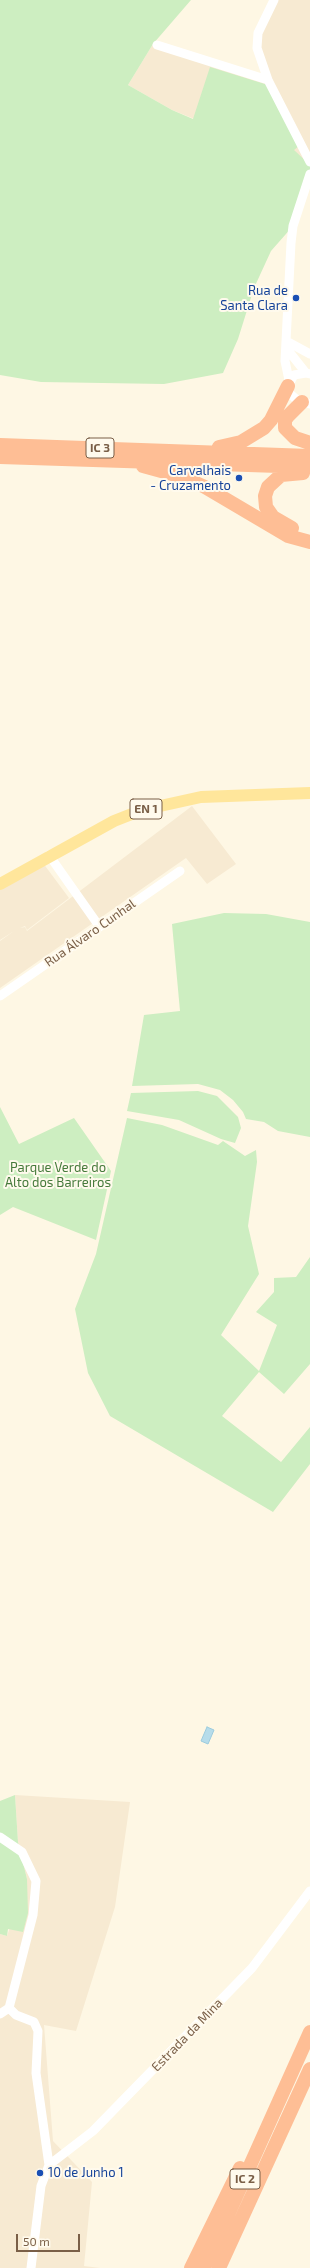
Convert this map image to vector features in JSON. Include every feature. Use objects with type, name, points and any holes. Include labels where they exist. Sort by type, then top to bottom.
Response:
[{"type":"highway","points":[[199,451],[241,442],[256,434],[271,420],[288,384]]},
{"type":"highway","points":[[306,403],[289,415],[285,420],[285,428],[295,438],[310,443]]},
{"type":"highway","name":"IC 3","points":[[0,446],[199,451],[310,456]]},
{"type":"highway","name":"IC 3","points":[[0,457],[310,467]]},
{"type":"highway","points":[[124,461],[183,477],[205,487],[288,536],[310,542]]},
{"type":"highway","points":[[310,471],[281,475],[268,487],[265,496],[266,507],[273,517],[286,526],[310,534]]},
{"type":"highway","name":"IC 2","points":[[204,2268],[310,2032]]},
{"type":"highway","name":"IC 2","points":[[219,2268],[310,2069]]},
{"type":"highway","points":[[191,2268],[257,2133],[280,2101]]},
{"type":"highway","points":[[229,2268],[264,2183],[282,2130]]},
{"type":"main road","name":"EN 1","points":[[0,884],[49,855],[114,821],[167,803],[201,797],[310,793]]},
{"type":"street","points":[[274,0],[258,33],[257,48],[268,80],[310,162]]},
{"type":"street","points":[[157,45],[268,80]]},
{"type":"street","points":[[306,403],[289,393],[286,369],[293,226],[310,174]]},
{"type":"street","points":[[287,345],[310,354]]},
{"type":"street","points":[[287,345],[308,373],[294,375],[288,384]]},
{"type":"street","points":[[49,855],[99,926]]},
{"type":"street","name":"Rua Álvaro Cunhal","points":[[0,996],[180,871]]},
{"type":"street","points":[[0,1837],[22,1852],[36,1881],[34,1915],[9,2008],[0,2014]]},
{"type":"street","name":"Estrada da Mina","points":[[49,2165],[93,2131],[252,1968],[310,1891]]},
{"type":"street","points":[[9,2008],[16,2015],[34,2022],[38,2031],[36,2073],[49,2165],[41,2186],[31,2268]]},
{"type":"shaded area","points":[[274,0],[310,0],[310,165],[172,110],[128,85],[153,44],[267,79],[257,48]]},
{"type":"shaded area","points":[[192,806],[236,864],[207,884],[186,858],[0,988],[0,941],[14,931],[0,940],[0,888],[43,863],[69,898],[27,930],[25,926],[20,928],[25,927],[27,931]]},
{"type":"shaded area","points":[[15,1795],[130,1802],[115,1907],[76,2031],[44,2025],[53,2141],[92,2182],[84,2266],[100,2268],[0,2268],[0,1934],[7,1936],[27,1879],[18,1842]]},
{"type":"green space","points":[[0,0],[191,0],[153,44],[128,85],[172,110],[193,119],[210,67],[268,85],[299,146],[294,150],[310,165],[310,175],[293,226],[271,251],[254,288],[238,339],[223,373],[164,384],[41,382],[0,375]]},
{"type":"green space","points":[[224,913],[266,914],[310,922],[310,1137],[278,1131],[264,1122],[246,1119],[243,1112],[233,1100],[220,1090],[198,1084],[132,1086],[144,1015],[180,1011],[172,924]]},
{"type":"green space","points":[[198,1091],[217,1096],[238,1117],[241,1128],[235,1143],[221,1139],[179,1120],[127,1111],[131,1093]]},
{"type":"green space","name":"Parque Verde do Alto dos Barreiros","points":[[0,1107],[19,1144],[74,1118],[111,1171],[96,1240],[13,1207],[0,1215]]},
{"type":"green space","points":[[127,1118],[162,1125],[218,1145],[223,1141],[245,1156],[256,1150],[257,1162],[248,1226],[259,1274],[221,1335],[259,1371],[277,1325],[256,1312],[274,1292],[274,1278],[296,1277],[310,1257],[310,1364],[284,1394],[259,1372],[222,1416],[281,1462],[310,1427],[310,1464],[273,1512],[110,1416],[88,1373],[75,1309],[96,1254]]},
{"type":"green space","points":[[15,1795],[18,1842],[27,1879],[28,1913],[23,1932],[8,1929],[7,1936],[0,1934],[0,1801]]},
{"type":"water","points":[[207,1727],[214,1730],[208,1744],[201,1741]]},
{"type":"place","name":"Rua de Santa Clara","points":[[296,298]]},
{"type":"place","name":"Carvalhais - Cruzamento","points":[[239,478]]},
{"type":"place","name":"10 de Junho 1","points":[[40,2173]]}]
